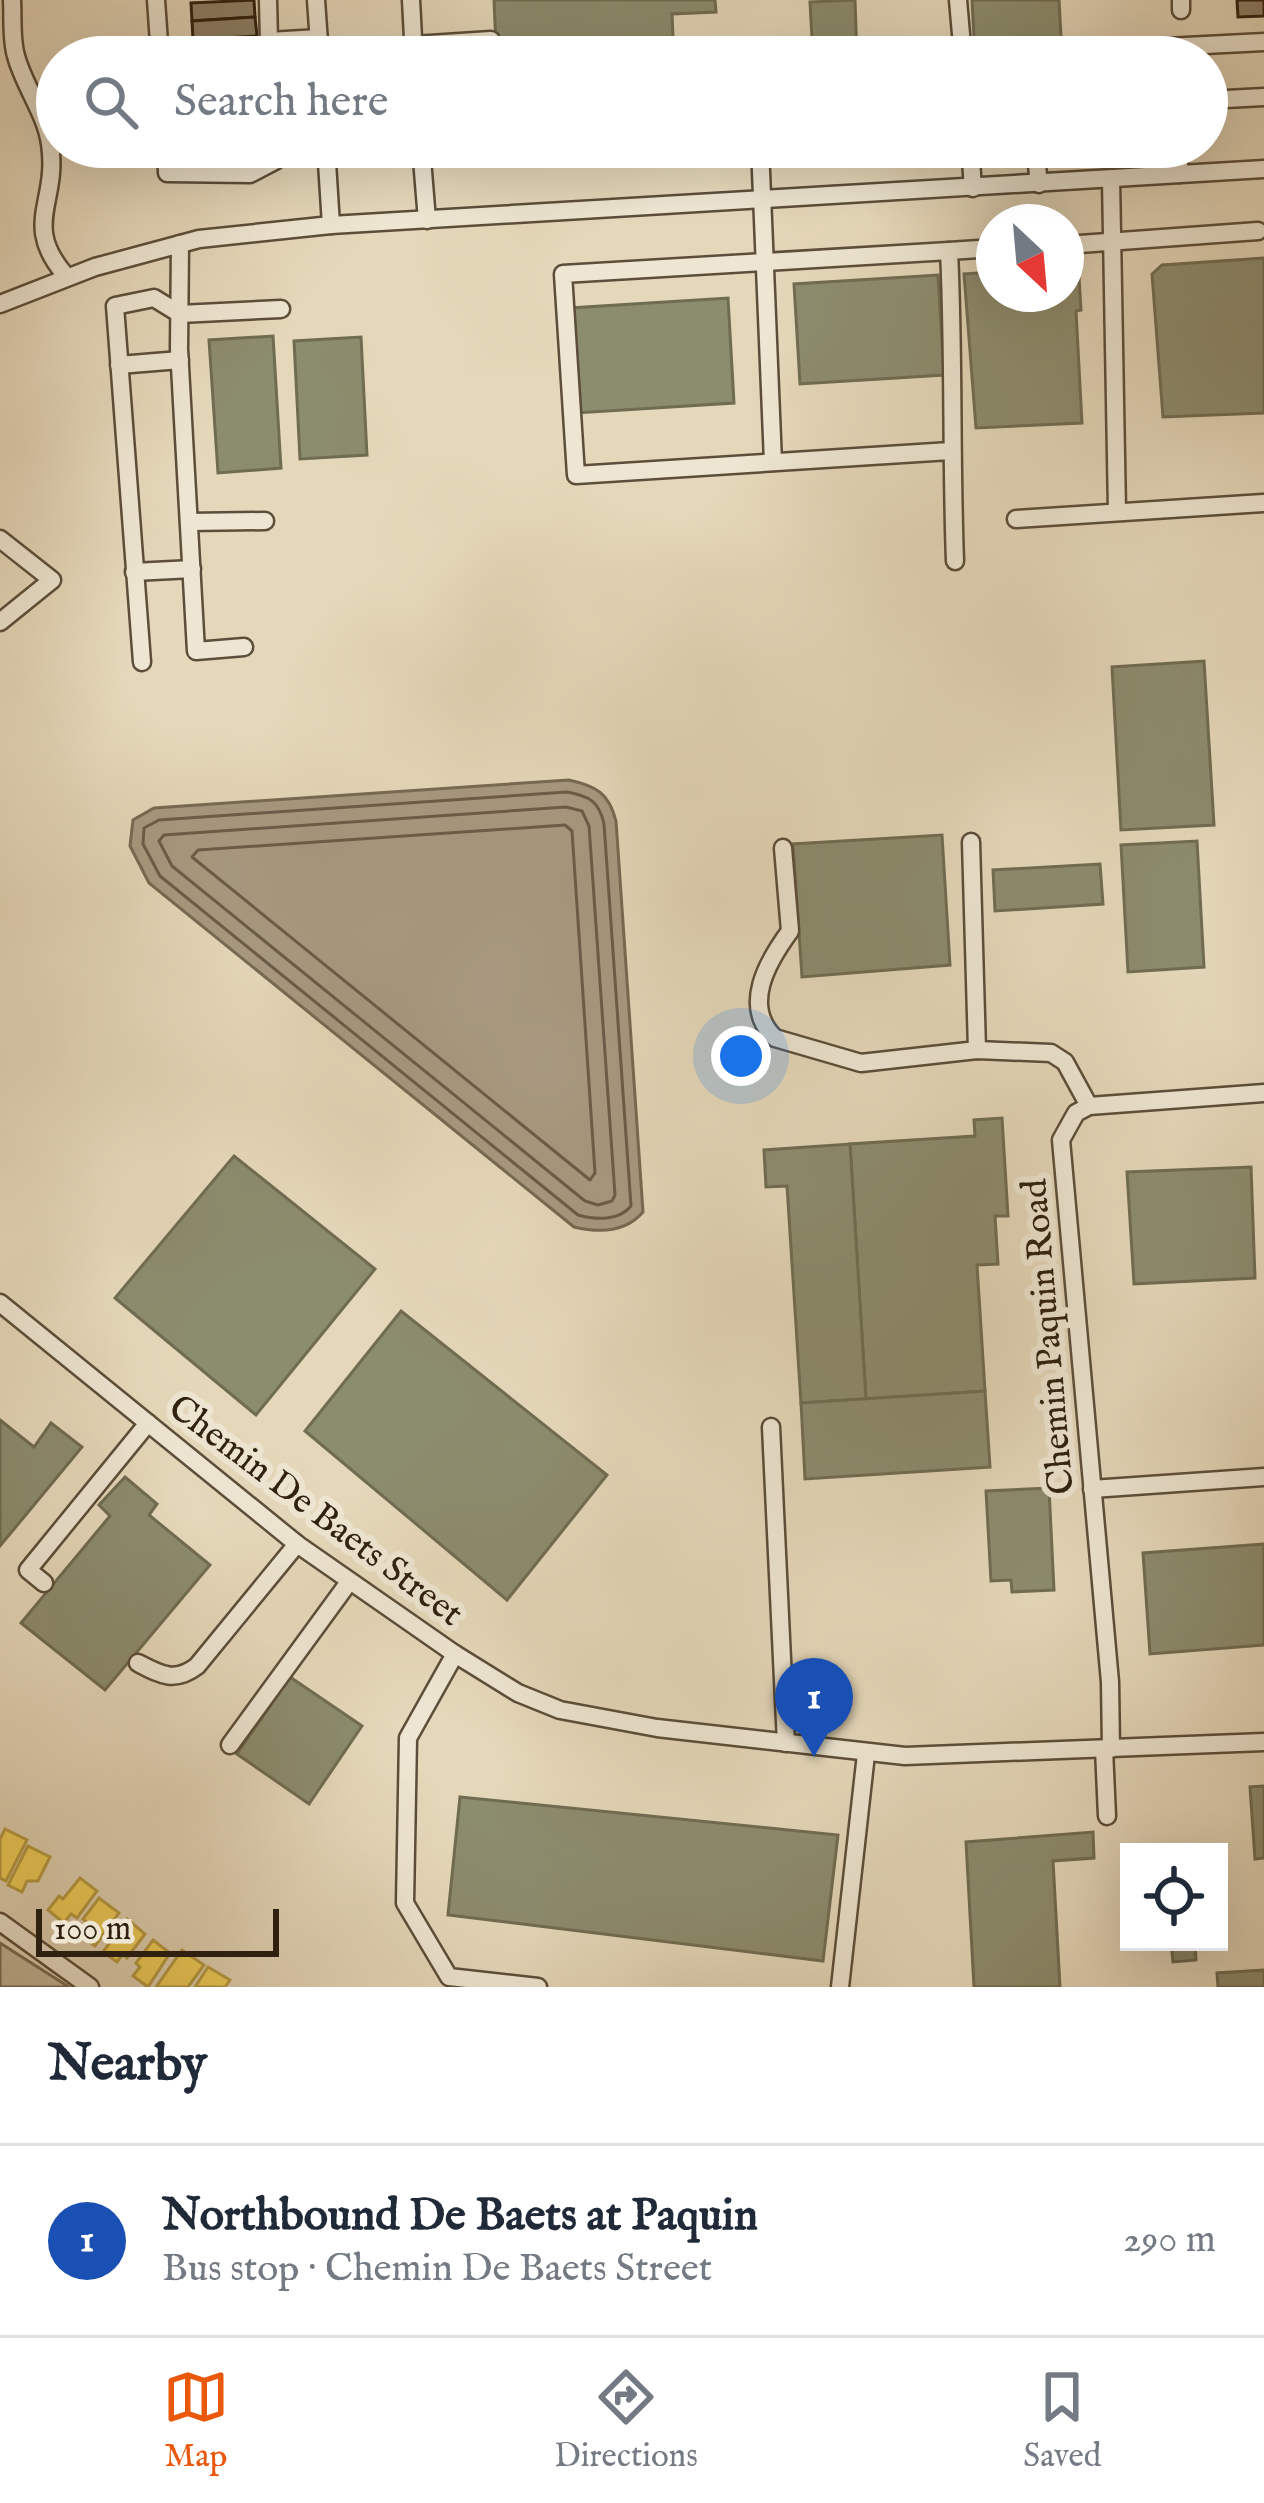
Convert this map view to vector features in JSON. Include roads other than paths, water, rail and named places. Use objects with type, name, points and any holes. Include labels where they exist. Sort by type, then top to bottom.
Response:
[{"type":"street","points":[[12,0],[8,54],[36,111]]},
{"type":"street","points":[[157,0],[159,36]]},
{"type":"street","points":[[268,0],[269,36]]},
{"type":"street","points":[[316,0],[318,36]]},
{"type":"street","points":[[411,0],[413,36]]},
{"type":"street","points":[[958,0],[961,36]]},
{"type":"street","points":[[1228,46],[1264,42]]},
{"type":"street","points":[[1228,99],[1264,97]]},
{"type":"street","points":[[52,168],[41,238],[66,276]]},
{"type":"street","points":[[167,168],[167,173],[250,174],[261,168]]},
{"type":"street","points":[[328,168],[332,225]]},
{"type":"street","points":[[423,168],[427,220]]},
{"type":"street","points":[[761,168],[773,463]]},
{"type":"street","points":[[972,168],[973,188]]},
{"type":"street","points":[[1037,168],[1039,184]]},
{"type":"street","points":[[1179,168],[1179,174]]},
{"type":"street","points":[[0,304],[66,276],[180,244],[332,225],[1264,169]]},
{"type":"street","points":[[1111,179],[1117,512]]},
{"type":"street","points":[[1084,244],[1258,231]]},
{"type":"street","points":[[180,244],[180,360],[196,651],[244,647]]},
{"type":"street","points":[[950,451],[576,475],[563,274],[976,249]]},
{"type":"street","points":[[949,251],[955,371],[950,451],[955,561]]},
{"type":"street","points":[[142,662],[115,306],[154,298],[180,314],[281,309]]},
{"type":"street","points":[[119,365],[180,360]]},
{"type":"street","points":[[1016,519],[1263,503]]},
{"type":"street","points":[[189,522],[265,520]]},
{"type":"street","points":[[0,539],[52,580],[0,622]]},
{"type":"street","points":[[134,572],[191,569]]},
{"type":"street","points":[[971,842],[977,1050]]},
{"type":"street","points":[[782,848],[790,931],[769,961],[759,998],[766,1030],[775,1038],[861,1063],[977,1050],[1059,1056],[1089,1106],[1264,1093]]},
{"type":"street","name":"Chemin Paquin Road","points":[[1089,1106],[1066,1125],[1061,1140],[1110,1682],[1107,1816]]},
{"type":"street","name":"Chemin De Baets Street","points":[[0,1303],[349,1582],[518,1693],[560,1709],[605,1720],[866,1754],[966,1756],[1264,1742]]},
{"type":"street","points":[[44,1583],[28,1570],[148,1423]]},
{"type":"street","points":[[771,1426],[786,1743]]},
{"type":"street","points":[[1093,1489],[1264,1477]]},
{"type":"street","points":[[138,1663],[167,1678],[184,1676],[297,1544]]},
{"type":"street","points":[[230,1745],[349,1582]]},
{"type":"street","points":[[455,1654],[409,1738],[405,1903],[449,1977],[538,1987]]},
{"type":"street","points":[[840,1987],[866,1754]]},
{"type":"street","points":[[0,1922],[89,1987]]},
{"type":"water","points":[[569,780],[600,792],[616,821],[643,1212],[620,1228],[602,1230],[574,1227],[149,883],[130,846],[133,820],[154,808]]},
{"type":"place","name":"Northbound De Baets at Paquin","points":[[814,1757]]}]
